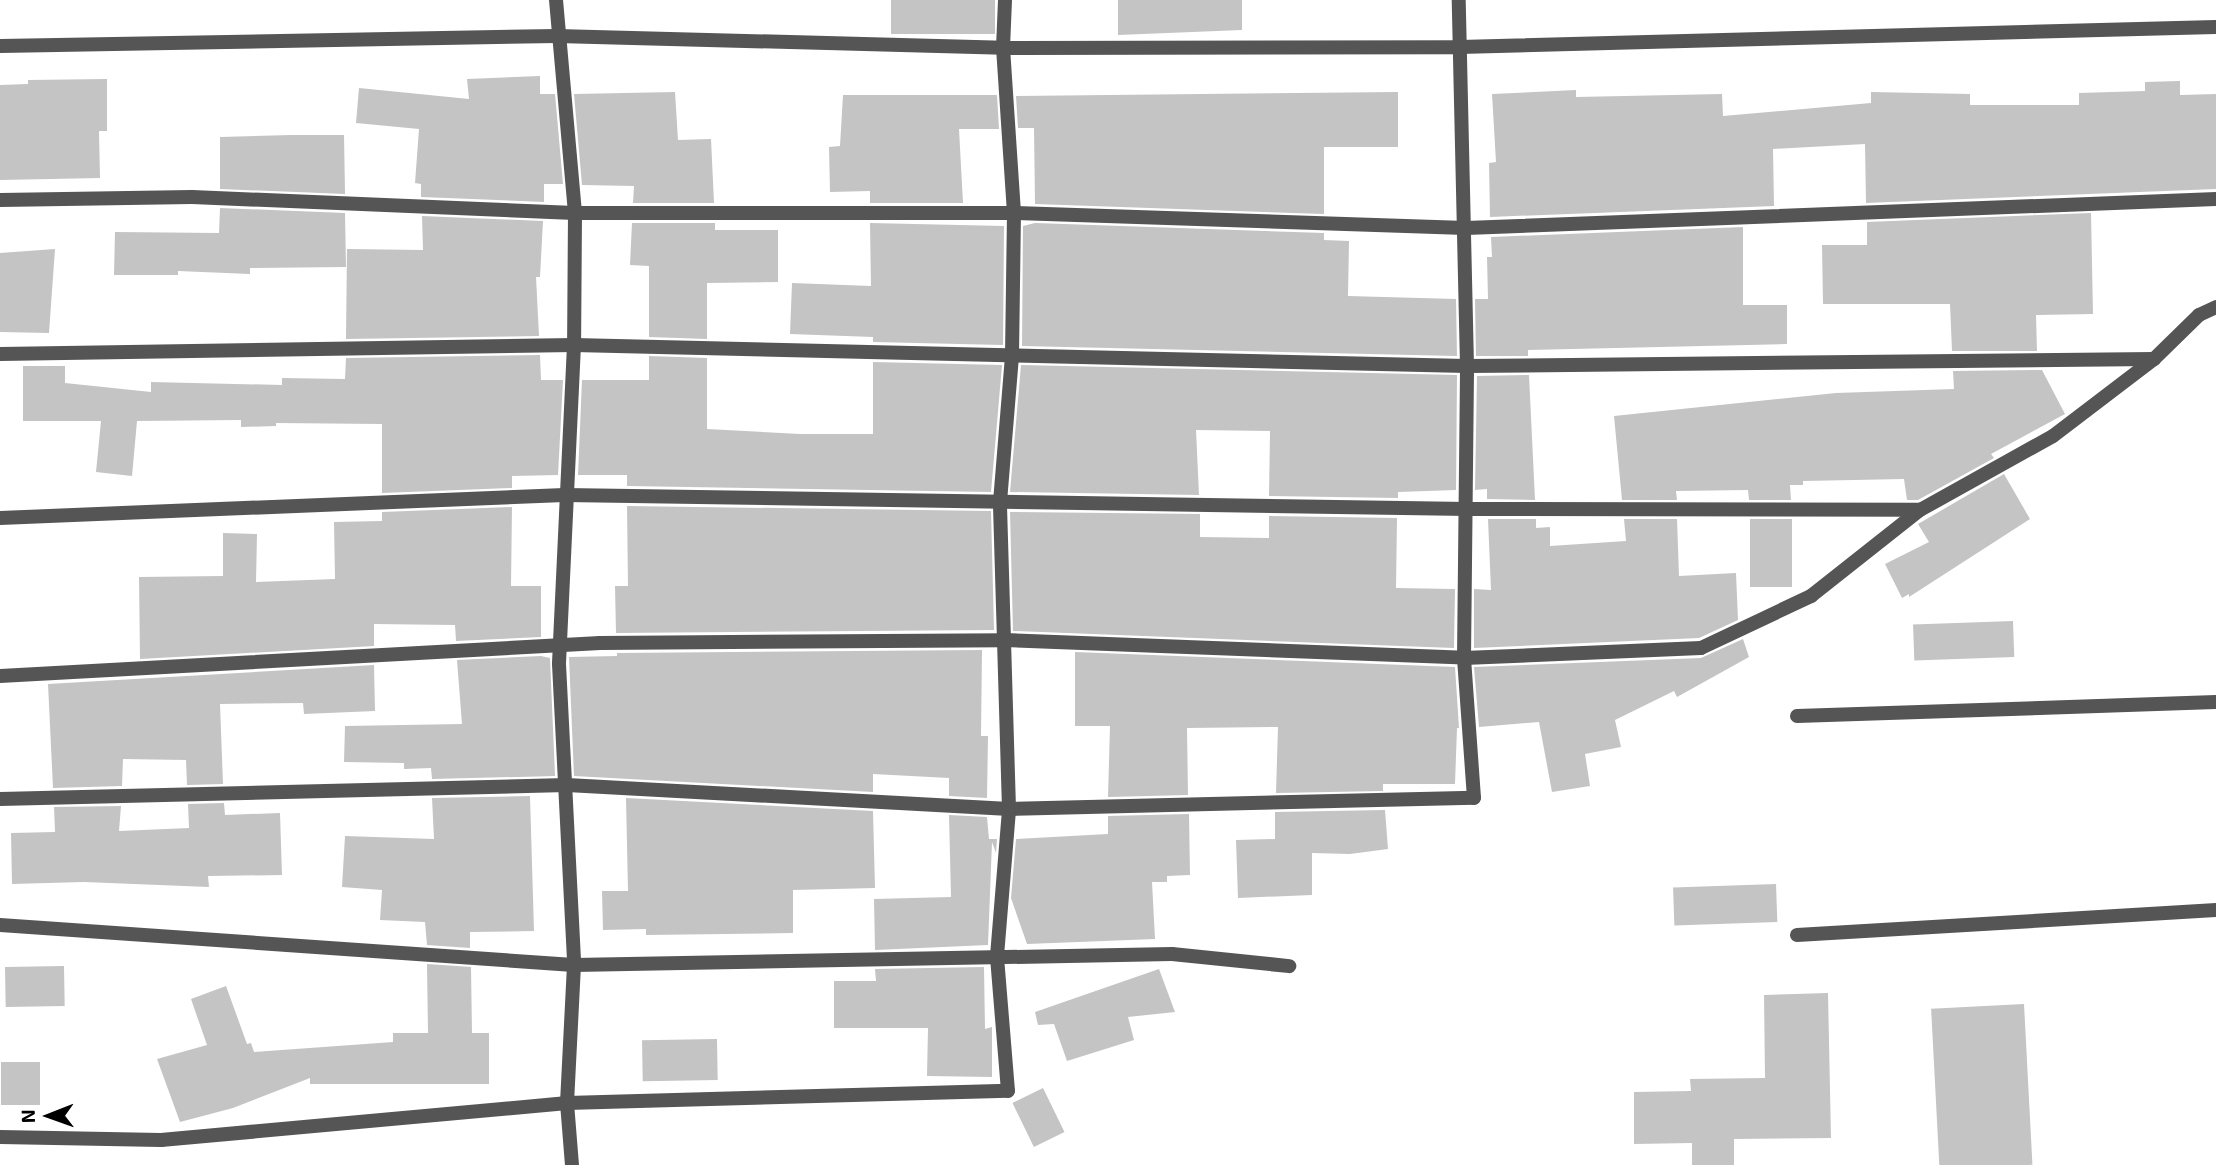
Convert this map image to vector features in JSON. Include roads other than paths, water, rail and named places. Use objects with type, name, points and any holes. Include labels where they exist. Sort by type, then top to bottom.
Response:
[{"type":"street","points":[[556,0],[557,36],[575,213],[574,345],[559,645],[574,965],[567,1103],[572,1165]]},
{"type":"street","points":[[0,1137],[161,1140],[567,1103],[1009,1091],[997,956],[1009,809],[1000,502],[1012,356],[1014,213],[1003,48],[1005,0]]},
{"type":"street","points":[[0,799],[567,785],[1009,809],[1474,798],[1464,658],[1468,509],[1467,366],[1459,0]]},
{"type":"street","points":[[0,46],[557,36],[1003,48],[1460,47],[2216,27]]},
{"type":"street","points":[[0,200],[192,197],[575,213],[1014,213],[1465,228],[2216,199]]},
{"type":"street","points":[[0,676],[559,645],[1005,640],[1464,658],[1701,648],[1811,596],[1920,510],[2053,436],[2154,359],[2199,315],[2216,307]]},
{"type":"street","points":[[0,354],[574,345],[1467,366],[2154,359]]},
{"type":"street","points":[[0,518],[565,495],[1468,509],[1920,510]]},
{"type":"street","points":[[1797,716],[2216,702]]},
{"type":"street","points":[[1797,935],[2216,910]]},
{"type":"street","points":[[0,925],[574,965],[1172,954],[1289,967]]}]
